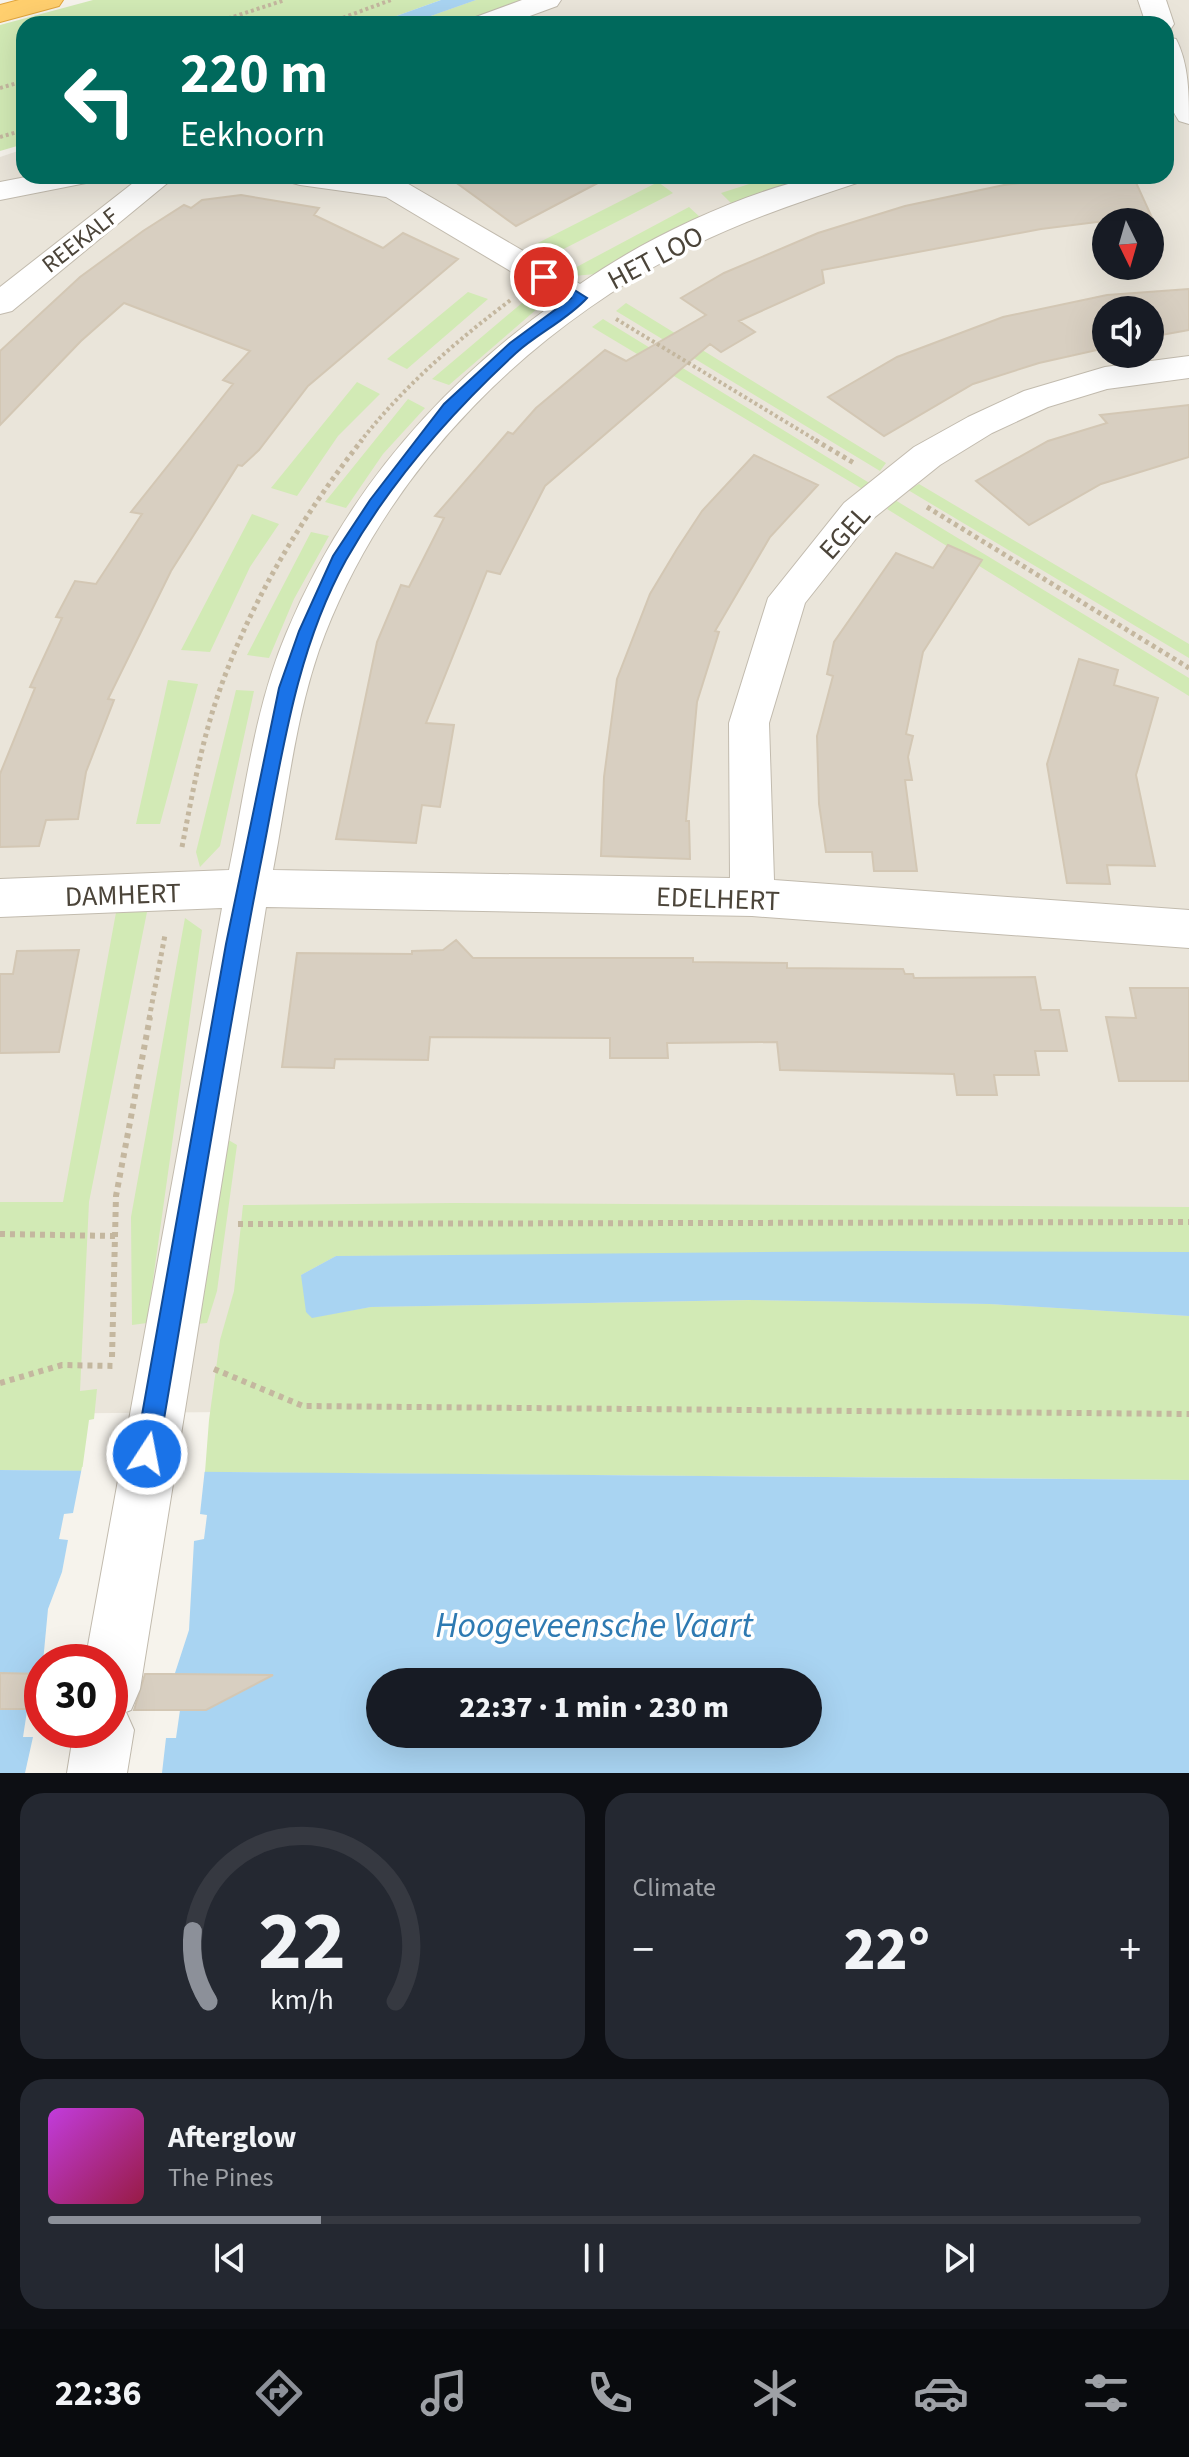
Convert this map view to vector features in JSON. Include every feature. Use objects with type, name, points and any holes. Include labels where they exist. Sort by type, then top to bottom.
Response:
[{"type":"highway","points":[[0,14],[49,0]]},
{"type":"street","points":[[504,16],[547,0]]},
{"type":"street","points":[[1174,69],[1189,115]]},
{"type":"street","points":[[0,191],[37,184]]},
{"type":"street","name":"REEKALF","points":[[0,304],[151,184]]},
{"type":"street","points":[[389,184],[580,298]]},
{"type":"street","name":"HET LOO","points":[[117,1644],[147,1454],[247,888],[287,688],[307,631],[339,560],[375,503],[450,408],[521,341],[580,298],[666,249],[734,216],[826,184]]},
{"type":"street","name":"EGEL","points":[[752,897],[749,723],[787,598],[857,512],[927,456],[980,425],[1036,399],[1105,378],[1189,367]]},
{"type":"street","name":"EDELHERT","points":[[247,888],[752,897],[1189,929]]},
{"type":"street","name":"DAMHERT","points":[[0,898],[247,888]]},
{"type":"street","points":[[97,1773],[101,1748]]},
{"type":"path","points":[[236,16],[285,0]]},
{"type":"path","points":[[348,16],[391,0]]},
{"type":"path","points":[[235,1224],[1189,1222]]},
{"type":"path","points":[[0,1234],[115,1236]]},
{"type":"path","points":[[0,1383],[62,1365],[164,1366],[221,1370],[303,1406],[1189,1414]]},
{"type":"shaded area","points":[[455,0],[1189,0],[1189,1403],[0,1414],[0,157],[16,152],[16,184],[1174,184],[1174,16],[410,16]]},
{"type":"green space","points":[[93,0],[441,0],[396,16],[33,16]]},
{"type":"green space","points":[[476,0],[530,0],[485,16],[431,16]]},
{"type":"green space","points":[[16,21],[16,146],[0,151],[0,25]]},
{"type":"green space","points":[[654,184],[661,184],[673,193],[546,258],[532,246]]},
{"type":"green space","points":[[749,184],[791,184],[733,205],[721,193]]},
{"type":"green space","points":[[689,207],[701,218],[596,274],[573,276],[571,270]]},
{"type":"green space","points":[[468,292],[488,299],[407,369],[387,359]]},
{"type":"green space","points":[[535,292],[545,292],[538,308],[449,385],[432,379]]},
{"type":"green space","points":[[626,303],[886,463],[880,471],[616,311]]},
{"type":"green space","points":[[603,319],[871,484],[864,490],[592,327]]},
{"type":"green space","points":[[357,382],[380,394],[338,436],[297,496],[271,488]]},
{"type":"green space","points":[[408,399],[425,408],[383,454],[346,508],[325,502]]},
{"type":"green space","points":[[919,484],[1189,644],[1189,658],[908,490]]},
{"type":"green space","points":[[895,500],[1189,678],[1189,696],[887,509]]},
{"type":"green space","points":[[252,514],[279,524],[250,567],[210,652],[181,650]]},
{"type":"green space","points":[[311,532],[329,536],[294,599],[269,658],[247,655]]},
{"type":"green space","points":[[168,680],[198,684],[160,824],[136,824]]},
{"type":"green space","points":[[236,690],[254,691],[220,846],[200,867],[196,852]]},
{"type":"green space","points":[[117,907],[147,912],[89,1202],[80,1391],[97,1389],[94,1419],[89,1420],[82,1471],[0,1470],[0,1202],[63,1202]]},
{"type":"green space","points":[[185,918],[202,930],[147,1323],[132,1325],[131,1217]]},
{"type":"green space","points":[[225,1138],[237,1145],[217,1291],[207,1323],[197,1324]]},
{"type":"green space","points":[[454,1203],[1189,1207],[1189,1252],[336,1256],[301,1275],[313,1317],[371,1307],[754,1300],[989,1304],[1189,1316],[1189,1480],[205,1472],[220,1340],[234,1291],[243,1205]]},
{"type":"water","points":[[441,0],[476,0],[431,16],[396,16]]},
{"type":"water","points":[[885,1251],[1189,1252],[1189,1316],[989,1304],[749,1300],[371,1307],[312,1318],[306,1312],[301,1275],[336,1256]]},
{"type":"water","name":"Hoogeveensche Vaart","points":[[0,1470],[1189,1480],[1189,1773],[0,1773]]},
{"type":"pier","points":[[82,1467],[205,1468],[200,1514],[207,1515],[204,1539],[194,1541],[189,1630],[175,1673],[171,1711],[180,1710],[176,1738],[166,1738],[162,1773],[25,1773],[31,1748],[128,1748],[128,1644],[45,1644],[48,1609],[62,1572],[68,1540],[59,1539],[64,1514],[73,1513]]},
{"type":"building","points":[[458,184],[596,184],[516,226]]},
{"type":"building","points":[[1012,184],[1137,184],[1148,208],[1092,208],[1092,223],[1041,229],[822,270],[824,283],[739,321],[755,332],[721,352],[710,344],[545,486],[500,574],[487,571],[426,723],[454,725],[440,807],[422,805],[416,843],[336,839],[377,642],[401,585],[409,587],[444,518],[435,516],[508,432],[513,434],[536,408],[605,350],[626,361],[706,315],[681,298],[724,273],[818,233],[905,206]]},
{"type":"building","points":[[241,195],[319,208],[314,215],[383,248],[403,233],[458,259],[308,386],[259,450],[242,466],[238,465],[171,571],[108,699],[114,700],[86,772],[78,819],[46,820],[39,846],[0,847],[0,774],[35,688],[30,687],[62,618],[56,617],[75,581],[96,584],[142,514],[131,512],[233,384],[223,380],[250,351],[124,303],[81,341],[0,425],[0,351],[80,277],[143,231],[184,205],[191,208],[202,200]]},
{"type":"building","points":[[1189,289],[1189,330],[1164,334],[1164,296],[1102,296]]},
{"type":"building","points":[[1092,298],[1092,351],[1039,363],[973,384],[884,436],[828,397],[897,357],[1003,317]]},
{"type":"building","points":[[1189,405],[1189,457],[1101,484],[1029,525],[976,481],[1048,441],[1107,423],[1100,415]]},
{"type":"building","points":[[754,455],[818,485],[770,537],[715,631],[719,632],[697,702],[686,821],[689,821],[690,859],[601,856],[604,777],[617,679],[650,594],[677,549],[702,511]]},
{"type":"building","points":[[948,545],[982,560],[923,652],[906,734],[913,736],[908,757],[912,780],[905,780],[917,871],[874,871],[872,852],[826,852],[819,804],[817,736],[833,676],[827,674],[834,642],[896,553],[933,568]]},
{"type":"building","points":[[1079,659],[1118,670],[1114,685],[1158,698],[1136,775],[1155,866],[1107,865],[1110,884],[1067,883],[1047,764]]},
{"type":"building","points":[[456,940],[473,958],[693,958],[693,962],[787,963],[787,968],[903,969],[905,974],[913,974],[914,978],[1035,977],[1041,1010],[1059,1010],[1067,1051],[1035,1051],[1039,1075],[994,1075],[997,1095],[957,1095],[954,1074],[780,1070],[777,1042],[667,1043],[668,1058],[610,1058],[610,1038],[430,1037],[428,1060],[335,1059],[334,1068],[282,1067],[297,953],[412,954],[412,951],[443,950]]},
{"type":"building","points":[[79,950],[59,1052],[0,1053],[0,974],[13,974],[17,951]]},
{"type":"building","points":[[1130,988],[1189,988],[1189,1081],[1119,1081],[1106,1017],[1136,1018]]},
{"type":"building","points":[[0,1673],[24,1674],[24,1709],[0,1709]]},
{"type":"building","points":[[145,1674],[273,1675],[206,1710],[134,1710]]},
{"type":"route","points":[[147,1454],[236,944],[287,688],[307,631],[339,560],[375,503],[450,408],[515,346],[580,298],[544,277]]}]
